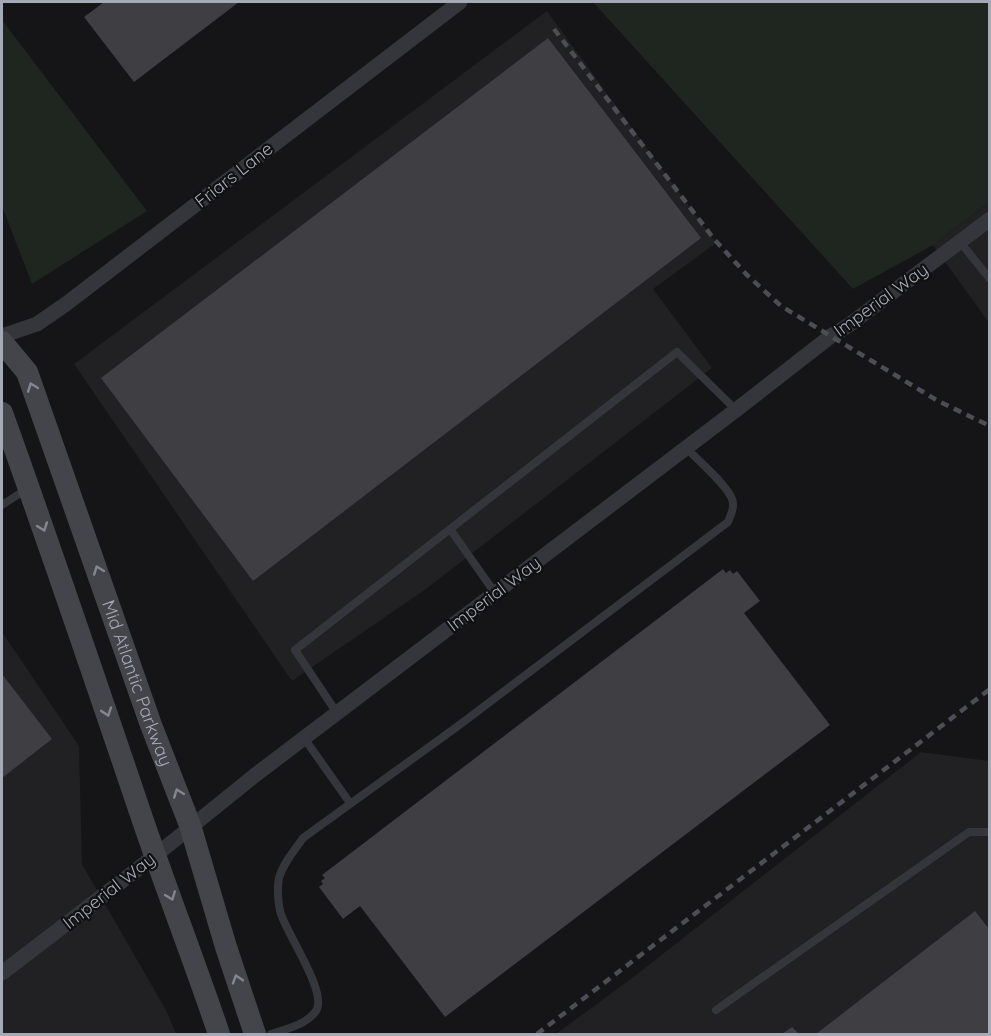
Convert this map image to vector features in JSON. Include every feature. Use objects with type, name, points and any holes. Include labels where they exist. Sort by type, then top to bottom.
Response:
[{"type":"street","name":"Friars Lane","points":[[2,336],[37,324],[66,304],[460,2]]},
{"type":"street","name":"Imperial Way","points":[[2,973],[304,738],[831,336],[849,326],[990,219]]},
{"type":"street","name":"Mid Atlantic Parkway","points":[[2,342],[27,372],[151,725],[190,825],[255,1035]]},
{"type":"street","name":"Mid Atlantic Parkway","points":[[2,413],[219,1035]]},
{"type":"lane","points":[[960,242],[990,279]]},
{"type":"lane","points":[[337,713],[295,650],[677,352],[736,410]]},
{"type":"lane","points":[[271,1035],[302,1023],[316,1011],[320,997],[313,977],[280,913],[279,878],[285,864],[303,838],[458,726],[728,522],[733,511],[732,498],[719,481],[686,448]]},
{"type":"lane","points":[[2,505],[29,488]]},
{"type":"lane","points":[[450,529],[495,593]]},
{"type":"lane","points":[[304,738],[350,803]]},
{"type":"lane","points":[[716,1010],[969,832],[990,832]]},
{"type":"shaded area","points":[[593,2],[989,2],[989,202],[933,245],[853,289]]},
{"type":"shaded area","points":[[547,11],[716,243],[653,289],[712,368],[426,589],[292,681],[74,364]]},
{"type":"shaded area","points":[[2,20],[147,211],[32,284],[2,206]]},
{"type":"shaded area","points":[[989,202],[989,323],[933,245]]},
{"type":"shaded area","points":[[2,632],[79,746],[82,864],[167,1012],[176,1034],[2,1034]]},
{"type":"shaded area","points":[[921,752],[989,761],[989,1034],[556,1034],[636,975]]},
{"type":"building","points":[[104,2],[239,2],[134,82],[84,17]]},
{"type":"building","points":[[548,38],[701,238],[253,581],[101,378]]},
{"type":"building","points":[[723,569],[726,573],[730,570],[733,574],[737,571],[760,601],[744,613],[830,725],[445,1017],[360,906],[343,919],[319,887],[325,878],[322,875]]},
{"type":"building","points":[[2,674],[52,739],[2,778]]},
{"type":"building","points":[[975,911],[990,930],[990,1034],[816,1034]]},
{"type":"building","points":[[792,1027],[799,1034],[782,1034]]},
{"type":"railway","points":[[554,29],[714,239],[747,275],[781,306],[938,401],[990,426]]},
{"type":"railway","points":[[537,1034],[990,689]]}]
